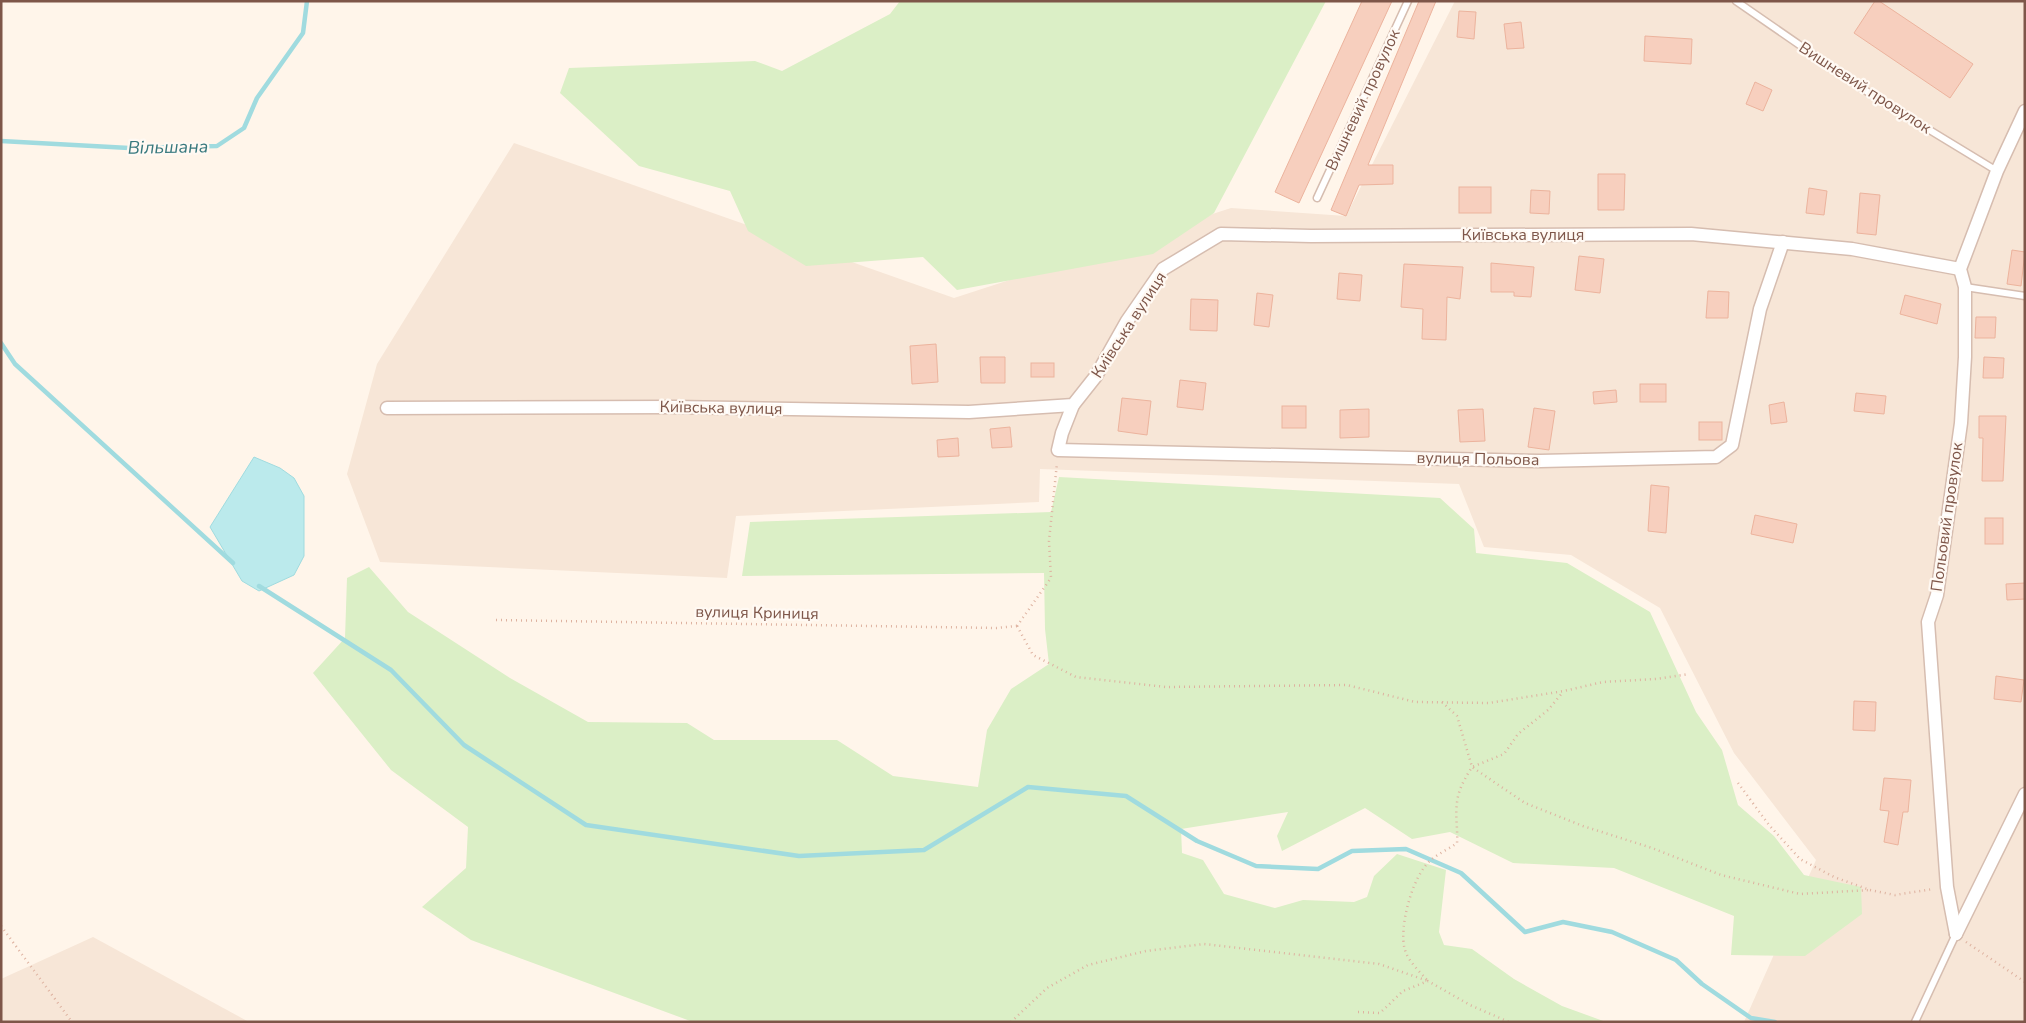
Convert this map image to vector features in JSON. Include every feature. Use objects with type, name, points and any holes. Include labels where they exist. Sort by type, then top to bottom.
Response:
[{"type":"street","points":[[1960,268],[1997,171],[2025,111]]},
{"type":"street","name":"Київська вулиця","points":[[387,408],[674,407],[969,412],[1073,405],[1096,376],[1127,321],[1163,269],[1221,234],[1321,236],[1691,234],[1852,249],[1960,268]]},
{"type":"street","name":"вулиця Польова","points":[[1058,450],[1540,461],[1716,456],[1732,445],[1760,309],[1783,242]]},
{"type":"street","name":"Польовий провулок","points":[[1956,934],[1947,887],[1928,622],[1937,595],[1961,423],[1965,357],[1965,287],[1960,268]]},
{"type":"street","points":[[1058,450],[1062,433],[1073,405]]},
{"type":"street","points":[[1956,934],[2025,794]]},
{"type":"lane","name":"Вишневий провулок","points":[[1317,198],[1408,1]]},
{"type":"lane","name":"Вишневий провулок","points":[[1736,1],[1872,95],[1997,171]]},
{"type":"lane","points":[[1965,287],[2025,296]]},
{"type":"lane","points":[[1915,1022],[1956,934]]},
{"type":"path","points":[[1058,450],[1049,541],[1051,578],[1017,626],[1033,655],[1076,677],[1166,687],[1347,686],[1416,702],[1489,703],[1564,691],[1603,682],[1656,679],[1689,674]]},
{"type":"path","name":"вулиця Криниця","points":[[496,620],[996,628],[1017,626]]},
{"type":"path","points":[[1428,981],[1416,968],[1405,950],[1405,921],[1409,896],[1420,875],[1431,860],[1457,843],[1459,826],[1456,805],[1460,789],[1472,767],[1504,754],[1518,734],[1548,710],[1564,691]]},
{"type":"path","points":[[1442,702],[1457,716],[1472,767],[1525,803],[1583,826],[1652,848],[1721,875],[1800,894],[1870,890]]},
{"type":"path","points":[[1738,783],[1769,825],[1800,859],[1834,877],[1870,890],[1894,895],[1947,887]]},
{"type":"path","points":[[1,926],[72,1022]]},
{"type":"path","points":[[1956,934],[2025,982]]},
{"type":"path","points":[[1011,1022],[1047,988],[1088,966],[1146,951],[1204,944],[1379,964],[1428,981],[1470,1005],[1510,1022]]},
{"type":"path","points":[[1358,1012],[1380,1013],[1403,991],[1428,981]]},
{"type":"shaded area","points":[[1455,1],[2025,1],[2025,1022],[1744,1022],[1816,860],[1734,753],[1660,608],[1571,555],[1484,547],[1459,484],[1040,469],[1039,502],[736,516],[727,578],[380,562],[347,474],[377,364],[514,143],[954,298],[1231,208],[1346,216]]},
{"type":"shaded area","points":[[93,937],[249,1022],[1,1022],[1,979]]},
{"type":"green space","points":[[900,1],[1326,1],[1214,213],[1153,254],[957,290],[923,257],[806,266],[748,231],[730,191],[639,166],[560,93],[569,68],[755,61],[782,71],[890,14]]},
{"type":"green space","points":[[1059,477],[1440,498],[1474,529],[1476,553],[1567,563],[1650,612],[1696,712],[1722,750],[1738,805],[1774,836],[1804,875],[1861,887],[1862,914],[1805,956],[1731,955],[1734,916],[1614,868],[1513,863],[1450,832],[1412,839],[1365,808],[1282,851],[1277,836],[1288,812],[1181,829],[1182,853],[1203,860],[1224,894],[1275,908],[1303,900],[1354,902],[1367,897],[1374,876],[1397,854],[1446,870],[1439,932],[1444,945],[1472,949],[1514,979],[1562,1006],[1606,1022],[693,1022],[471,940],[422,907],[466,868],[468,827],[391,770],[313,673],[345,638],[347,578],[369,567],[408,612],[510,678],[588,722],[687,723],[714,740],[837,740],[893,776],[978,787],[987,730],[1011,689],[1049,664],[1045,629],[1044,573],[742,576],[750,522],[1051,512]]},
{"type":"water","points":[[254,457],[280,468],[294,478],[304,496],[304,556],[294,575],[259,591],[242,581],[210,527]]},
{"type":"building","points":[[1362,1],[1392,1],[1299,203],[1275,192]]},
{"type":"building","points":[[1419,1],[1436,1],[1368,165],[1393,165],[1393,184],[1359,185],[1346,216],[1331,210]]},
{"type":"building","points":[[1875,1],[1879,1],[1973,64],[1950,98],[1854,33]]},
{"type":"building","points":[[1459,11],[1476,12],[1474,39],[1457,37]]},
{"type":"building","points":[[1521,22],[1524,48],[1507,49],[1504,24]]},
{"type":"building","points":[[1645,36],[1692,39],[1691,64],[1644,61]]},
{"type":"building","points":[[1755,82],[1772,90],[1763,111],[1746,104]]},
{"type":"building","points":[[1598,174],[1625,174],[1624,210],[1598,210]]},
{"type":"building","points":[[1459,187],[1491,187],[1491,213],[1459,213]]},
{"type":"building","points":[[1809,188],[1827,191],[1824,215],[1806,213]]},
{"type":"building","points":[[1531,190],[1550,191],[1549,214],[1530,213]]},
{"type":"building","points":[[1860,193],[1880,195],[1876,235],[1857,233]]},
{"type":"building","points":[[2012,250],[2025,252],[2021,286],[2007,284]]},
{"type":"building","points":[[1579,256],[1604,259],[1600,293],[1575,290]]},
{"type":"building","points":[[1491,263],[1534,267],[1531,297],[1514,296],[1514,292],[1491,292]]},
{"type":"building","points":[[1404,264],[1463,267],[1460,299],[1447,297],[1446,340],[1422,339],[1423,309],[1401,307]]},
{"type":"building","points":[[1339,273],[1362,275],[1360,301],[1337,299]]},
{"type":"building","points":[[1708,291],[1729,292],[1728,318],[1706,318]]},
{"type":"building","points":[[1257,293],[1273,295],[1269,327],[1254,325]]},
{"type":"building","points":[[1905,295],[1941,304],[1937,324],[1900,314]]},
{"type":"building","points":[[1191,299],[1218,300],[1217,331],[1190,330]]},
{"type":"building","points":[[1976,317],[1996,317],[1995,338],[1975,338]]},
{"type":"building","points":[[936,344],[938,382],[912,384],[910,346]]},
{"type":"building","points":[[980,357],[1005,357],[1005,383],[981,383]]},
{"type":"building","points":[[1984,357],[2004,358],[2003,378],[1983,378]]},
{"type":"building","points":[[1031,363],[1054,363],[1054,377],[1031,377]]},
{"type":"building","points":[[1180,380],[1206,383],[1203,410],[1177,407]]},
{"type":"building","points":[[1640,384],[1666,384],[1666,402],[1640,402]]},
{"type":"building","points":[[1616,390],[1617,402],[1594,404],[1593,392]]},
{"type":"building","points":[[1856,393],[1886,396],[1884,414],[1854,411]]},
{"type":"building","points":[[1122,398],[1151,401],[1147,435],[1118,431]]},
{"type":"building","points":[[1784,402],[1787,422],[1771,424],[1769,405]]},
{"type":"building","points":[[1282,406],[1306,406],[1306,428],[1282,428]]},
{"type":"building","points":[[1534,408],[1555,411],[1549,450],[1528,447]]},
{"type":"building","points":[[1369,409],[1369,437],[1340,438],[1340,410]]},
{"type":"building","points":[[1483,409],[1485,441],[1460,442],[1458,410]]},
{"type":"building","points":[[1979,416],[2006,416],[2003,481],[1982,481],[1983,438],[1979,438]]},
{"type":"building","points":[[1699,422],[1722,422],[1722,440],[1699,440]]},
{"type":"building","points":[[1010,427],[1012,447],[992,448],[990,429]]},
{"type":"building","points":[[958,438],[959,456],[938,457],[937,440]]},
{"type":"building","points":[[1651,485],[1669,487],[1666,533],[1648,531]]},
{"type":"building","points":[[1755,515],[1797,524],[1793,543],[1751,534]]},
{"type":"building","points":[[1985,518],[2003,518],[2003,544],[1985,544]]},
{"type":"building","points":[[2025,583],[2025,599],[2007,600],[2006,584]]},
{"type":"building","points":[[1996,676],[2024,680],[2021,702],[1994,699]]},
{"type":"building","points":[[1854,701],[1876,702],[1875,731],[1853,730]]},
{"type":"building","points":[[1884,778],[1911,780],[1908,812],[1903,812],[1898,845],[1884,842],[1889,811],[1880,810]]},
{"type":"waterway","name":"Вільшана","points":[[1,141],[129,148],[217,146],[244,128],[257,98],[303,33],[307,1]]},
{"type":"waterway","points":[[1,343],[15,364],[233,563]]},
{"type":"waterway","points":[[259,586],[391,670],[464,745],[586,825],[799,856],[924,850],[1028,787],[1126,796],[1197,841],[1256,866],[1318,869],[1352,851],[1406,849],[1461,873],[1525,932],[1563,922],[1612,932],[1676,960],[1702,984],[1751,1018],[1775,1022]]}]
